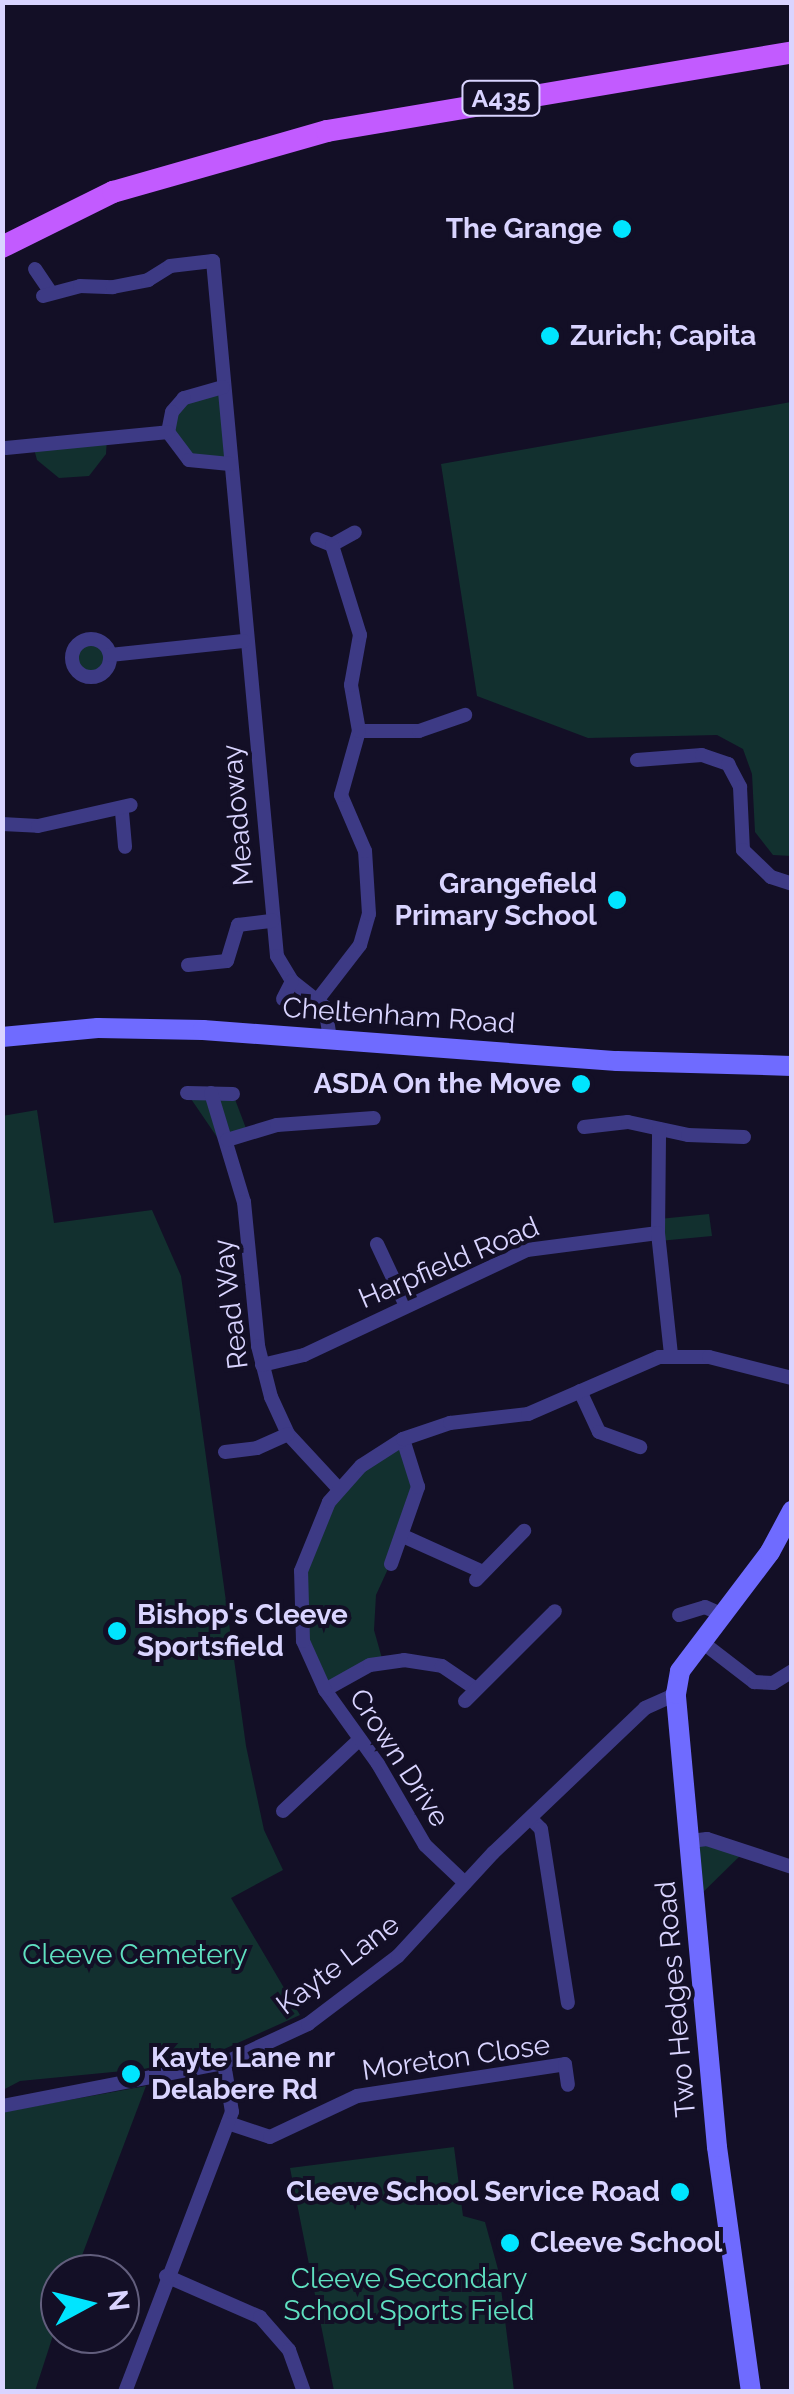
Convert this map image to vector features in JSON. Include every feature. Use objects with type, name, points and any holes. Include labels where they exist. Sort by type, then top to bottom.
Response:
[{"type":"main road","name":"A435","points":[[2,247],[113,192],[327,131],[792,52]]},
{"type":"street","name":"Meadoway","points":[[34,269],[47,294],[113,288],[148,280],[170,266],[212,261],[243,641],[273,921],[277,956],[292,981]]},
{"type":"street","points":[[223,388],[184,398],[172,412],[168,432],[189,460],[230,464]]},
{"type":"street","points":[[6,448],[168,432]]},
{"type":"street","points":[[318,998],[360,945],[368,923],[365,850],[341,795],[359,731],[351,685],[360,635],[324,542],[355,532]]},
{"type":"street","points":[[110,655],[243,641]]},
{"type":"street","points":[[359,731],[420,731],[465,715]]},
{"type":"street","points":[[637,760],[702,755],[728,764],[740,786],[743,850],[771,878],[792,884]]},
{"type":"street","points":[[2,824],[38,826],[126,808],[125,847]]},
{"type":"street","points":[[188,965],[227,960],[236,928],[273,921]]},
{"type":"street","points":[[283,999],[292,981],[318,998],[330,1017],[330,1038]]},
{"type":"street","name":"Cheltenham Road","points":[[2,1037],[98,1028],[330,1038],[617,1061],[792,1066]]},
{"type":"street","points":[[187,1093],[232,1094]]},
{"type":"street","name":"Read Way","points":[[210,1093],[228,1140],[244,1202],[262,1365],[288,1434],[338,1489]]},
{"type":"street","points":[[228,1140],[277,1125],[374,1118]]},
{"type":"street","points":[[584,1127],[628,1122],[744,1137]]},
{"type":"street","points":[[659,1128],[658,1233],[671,1355]]},
{"type":"street","name":"Harpfield Road","points":[[262,1365],[304,1354],[540,1246],[658,1233]]},
{"type":"street","points":[[376,1244],[406,1306]]},
{"type":"street","name":"Crown Drive","points":[[465,1884],[424,1845],[360,1739],[324,1690],[303,1642],[299,1588],[314,1530],[338,1489],[403,1439],[450,1424],[528,1414],[671,1355],[709,1357],[792,1378]]},
{"type":"street","points":[[580,1391],[599,1432],[640,1447]]},
{"type":"street","points":[[225,1452],[258,1448],[288,1434]]},
{"type":"street","points":[[391,1564],[418,1487],[403,1439]]},
{"type":"street","name":"Two Hedges Road","points":[[751,2392],[717,2147],[676,1694],[680,1671],[725,1616],[792,1511]]},
{"type":"street","points":[[403,1536],[479,1576],[524,1532]]},
{"type":"street","points":[[679,1615],[704,1606],[725,1616]]},
{"type":"street","points":[[324,1690],[370,1665],[404,1660],[442,1666],[471,1695],[555,1611]]},
{"type":"street","points":[[702,1642],[754,1682],[773,1683],[792,1671]]},
{"type":"street","name":"Kayte Lane","points":[[2,2106],[224,2064],[304,2026],[372,1978],[645,1708],[676,1694]]},
{"type":"street","points":[[283,1811],[360,1739]]},
{"type":"street","points":[[531,1819],[541,1829],[568,2003]]},
{"type":"street","points":[[690,1840],[707,1838],[792,1867]]},
{"type":"street","points":[[125,2392],[166,2276],[228,2122],[233,2102],[224,2064]]},
{"type":"street","name":"Moreton Close","points":[[228,2122],[270,2138],[357,2096],[564,2064],[568,2085]]},
{"type":"street","points":[[166,2276],[260,2317],[289,2350],[304,2392]]},
{"type":"green space","points":[[223,387],[230,464],[195,462],[174,447],[175,406]]},
{"type":"green space","points":[[791,402],[792,856],[773,855],[755,832],[752,774],[743,749],[717,735],[588,738],[477,696],[441,464]]},
{"type":"green space","points":[[107,438],[106,454],[89,476],[59,478],[37,460],[33,445]]},
{"type":"green space","points":[[91,639],[105,644],[110,658],[105,672],[91,677],[77,672],[72,658],[77,644]]},
{"type":"green space","points":[[187,1093],[233,1094],[247,1131],[228,1140],[234,1162]]},
{"type":"green space","name":"Bishop's Cleeve Sportsfield","points":[[37,1110],[54,1223],[152,1210],[181,1276],[246,1746],[264,1830],[283,1870],[231,1898],[300,2015],[222,2050],[144,2069],[20,2081],[3,2090],[2,1116]]},
{"type":"green space","points":[[709,1214],[712,1236],[659,1241],[659,1219]]},
{"type":"green space","points":[[403,1439],[416,1469],[403,1536],[376,1595],[374,1630],[383,1662],[325,1690],[312,1667],[299,1588],[329,1502]]},
{"type":"green space","points":[[690,1841],[745,1851],[696,1899]]},
{"type":"green space","points":[[146,2086],[83,2254],[40,2254],[40,2354],[47,2354],[35,2391],[3,2392],[3,2112]]},
{"type":"green space","name":"Cleeve Secondary School Sports Field","points":[[454,2147],[463,2216],[485,2222],[499,2273],[514,2391],[334,2391],[290,2168]]},
{"type":"place","name":"The Grange","points":[[622,229]]},
{"type":"place","name":"Zurich; Capita","points":[[550,336]]},
{"type":"place","name":"Grangefield Primary School","points":[[617,900]]},
{"type":"place","name":"ASDA On the Move","points":[[581,1084]]},
{"type":"place","name":"Bishop's Cleeve Sportsfield","points":[[117,1631]]},
{"type":"place","name":"Kayte Lane nr Delabere Rd","points":[[131,2074]]},
{"type":"place","name":"Cleeve School Service Road","points":[[680,2192]]},
{"type":"place","name":"Cleeve School","points":[[510,2243]]},
{"type":"park label","name":"Cleeve Cemetery","points":[[135,1955]]}]
